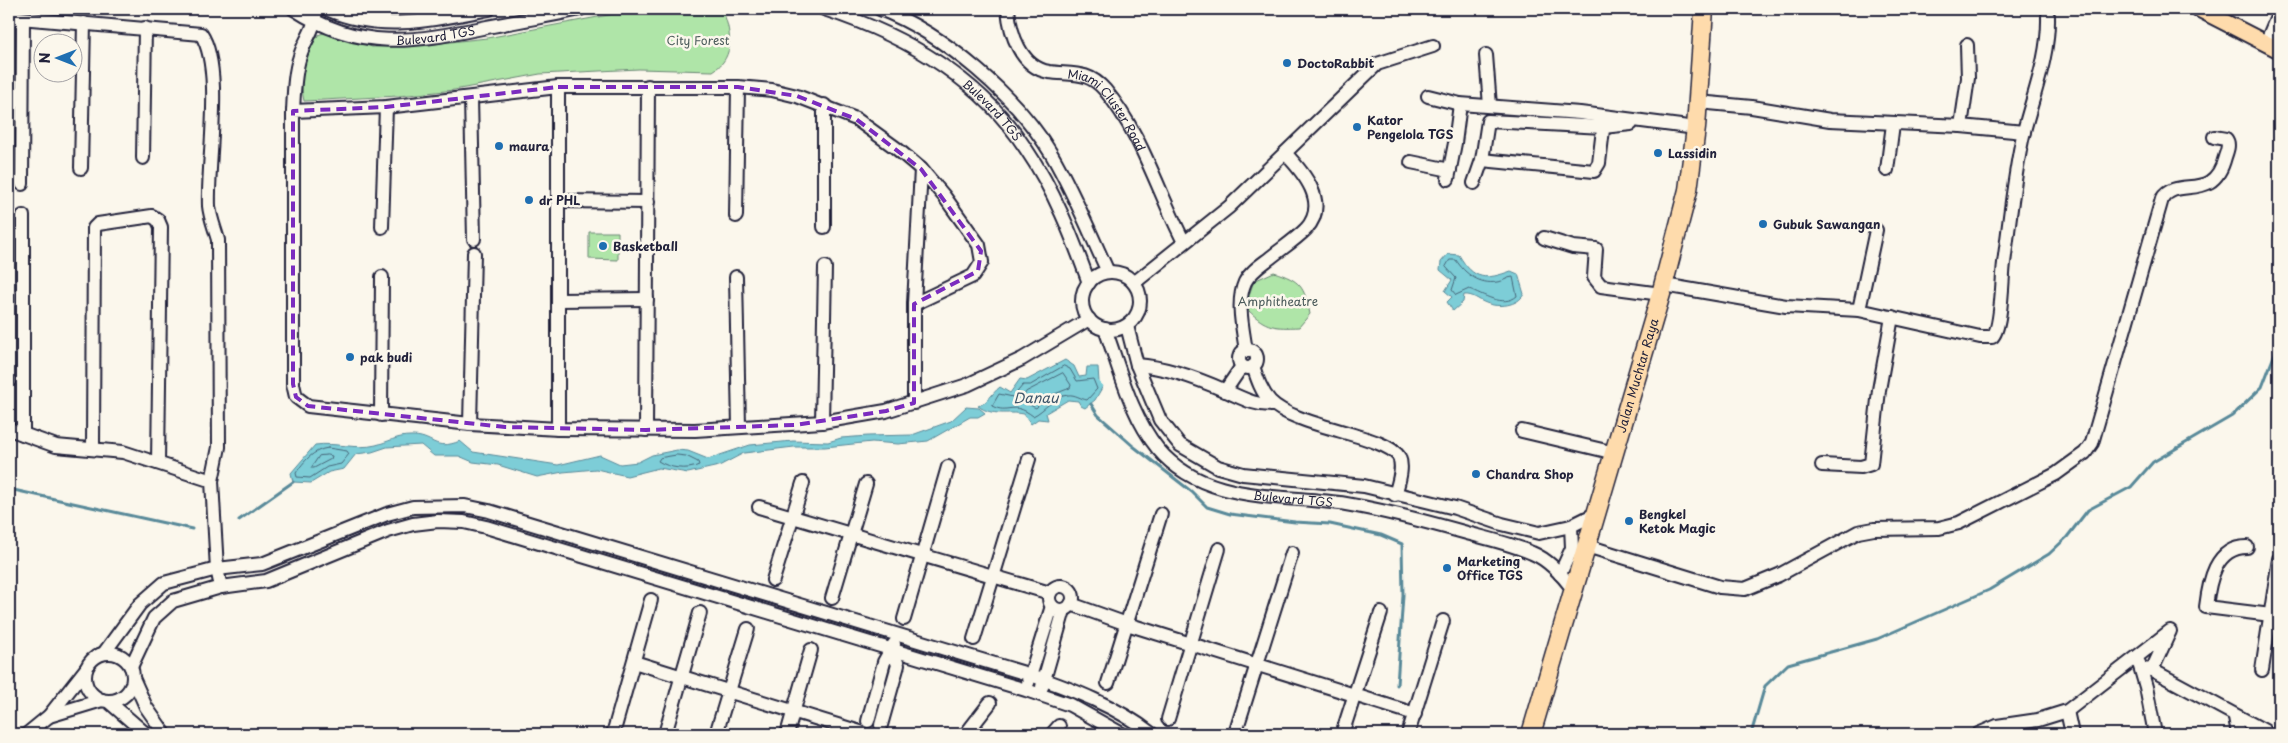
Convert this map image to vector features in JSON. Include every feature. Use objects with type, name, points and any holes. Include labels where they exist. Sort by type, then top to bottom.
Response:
[{"type":"highway","name":"Jalan Muchtar Raya","points":[[1531,734],[1615,453],[1662,290],[1688,190],[1696,128],[1704,9]]},
{"type":"main road","points":[[2199,9],[2273,47]]},
{"type":"street","name":"Bulevard TGS","points":[[294,9],[316,22],[351,36],[391,42],[428,39],[580,9]]},
{"type":"street","points":[[315,9],[316,22],[300,54],[293,111],[294,391],[300,401],[308,406],[470,424],[558,429],[646,430],[822,422],[886,411],[968,385],[1002,369],[1089,319]]},
{"type":"street","name":"Bulevard TGS","points":[[327,9],[371,22],[398,24],[429,21],[487,9]]},
{"type":"street","points":[[487,9],[489,27]]},
{"type":"street","name":"Bulevard TGS","points":[[824,9],[879,29],[927,53],[991,106],[1026,148],[1039,170],[1070,233],[1089,283]]},
{"type":"street","name":"Bulevard TGS","points":[[880,9],[927,33],[951,50],[989,82],[1018,111],[1051,153],[1108,272]]},
{"type":"street","name":"Miami Cluster Road","points":[[1008,9],[1013,38],[1031,62],[1048,72],[1085,75],[1099,84],[1114,102],[1137,141],[1184,242]]},
{"type":"street","points":[[2273,47],[2279,12]]},
{"type":"street","points":[[1544,238],[1573,247],[1596,249],[1594,277],[1601,286],[1662,290],[1786,306],[1859,310],[1992,337],[1996,334],[2024,132],[2046,54],[2048,16]]},
{"type":"street","points":[[9,17],[201,34],[208,44],[213,116],[209,208],[218,240],[219,447],[212,481],[217,569],[221,587]]},
{"type":"street","points":[[22,184],[23,18]]},
{"type":"street","points":[[81,168],[84,23]]},
{"type":"street","points":[[143,158],[145,28]]},
{"type":"street","points":[[1961,126],[1968,78],[1967,45]]},
{"type":"street","points":[[1134,283],[1229,207],[1377,64],[1432,46]]},
{"type":"street","points":[[1486,55],[1490,106]]},
{"type":"street","points":[[646,430],[648,86]]},
{"type":"street","points":[[293,111],[386,107],[558,87],[738,87],[772,90],[797,96],[856,119],[921,169],[966,225],[981,251],[982,262],[974,276],[914,304]]},
{"type":"street","points":[[558,87],[558,429]]},
{"type":"street","points":[[736,216],[738,87]]},
{"type":"street","points":[[1428,96],[1460,104],[1490,106],[1604,122]]},
{"type":"street","points":[[471,98],[474,239]]},
{"type":"street","points":[[1698,102],[1752,107],[1830,120],[1961,126],[2024,132]]},
{"type":"street","points":[[1411,162],[1449,175],[1460,104]]},
{"type":"street","points":[[824,106],[824,227]]},
{"type":"street","points":[[382,227],[386,107]]},
{"type":"street","points":[[1474,183],[1482,160],[1488,121],[1633,121],[1696,128]]},
{"type":"street","points":[[1482,160],[1594,171],[1599,163],[1604,122]]},
{"type":"street","points":[[1886,170],[1893,124]]},
{"type":"street","points":[[1587,546],[1720,587],[1745,589],[1766,581],[1858,532],[1952,526],[2056,474],[2077,460],[2092,443],[2162,199],[2170,191],[2206,184],[2213,180],[2224,160],[2228,145],[2226,139],[2214,137]]},
{"type":"street","points":[[1285,153],[1308,180],[1316,208],[1306,230],[1259,266],[1246,280],[1241,309],[1246,351],[1240,356],[1274,405],[1286,412],[1373,442],[1395,452],[1401,466],[1395,495]]},
{"type":"street","points":[[914,403],[914,304],[921,169]]},
{"type":"street","points":[[559,201],[648,202]]},
{"type":"street","points":[[23,216],[23,434]]},
{"type":"street","points":[[93,450],[94,228],[98,224],[152,216],[158,220],[161,227],[158,463]]},
{"type":"street","points":[[1859,310],[1876,230]]},
{"type":"street","points":[[470,424],[474,253]]},
{"type":"street","points":[[822,422],[825,267]]},
{"type":"street","points":[[1108,272],[1118,273],[1134,283],[1139,292],[1139,311],[1127,326],[1118,330],[1105,329],[1089,319],[1083,301],[1089,283],[1098,276],[1108,272]]},
{"type":"street","points":[[736,276],[739,427]]},
{"type":"street","points":[[381,415],[382,277]]},
{"type":"street","points":[[559,300],[647,299]]},
{"type":"street","points":[[1822,465],[1861,467],[1872,464],[1879,390],[1892,316]]},
{"type":"street","name":"Bulevard TGS","points":[[1127,326],[1136,365],[1154,409],[1169,433],[1191,453],[1218,467],[1244,474],[1364,486],[1395,495],[1443,505],[1539,533],[1572,526],[1597,513]]},
{"type":"street","name":"Bulevard TGS","points":[[1105,329],[1122,381],[1136,412],[1158,449],[1184,471],[1217,486],[1262,497],[1346,504],[1479,536],[1534,553],[1560,574],[1574,591]]},
{"type":"street","points":[[1136,365],[1151,366],[1172,372],[1253,403],[1274,405]]},
{"type":"street","points":[[1225,391],[1248,366]]},
{"type":"street","points":[[9,428],[56,446],[123,452],[212,481]]},
{"type":"street","points":[[1522,431],[1615,453]]},
{"type":"street","points":[[974,639],[1030,459]]},
{"type":"street","points":[[904,619],[948,467]]},
{"type":"street","points":[[773,580],[803,483]]},
{"type":"street","points":[[832,598],[866,484]]},
{"type":"street","points":[[1439,525],[1443,505]]},
{"type":"street","points":[[27,734],[49,716],[93,659],[104,653],[140,604],[164,583],[217,569],[262,564],[387,514],[413,507],[465,506],[489,511],[1031,675],[1078,692],[1114,709],[1152,734]]},
{"type":"street","points":[[759,507],[1050,593]]},
{"type":"street","points":[[1108,683],[1161,514]]},
{"type":"street","points":[[1479,536],[1487,519]]},
{"type":"street","points":[[49,716],[125,695],[132,672],[154,618],[173,600],[221,587],[266,581],[388,531],[438,521],[464,522],[486,527],[1026,690],[1070,705],[1122,734]]},
{"type":"street","points":[[1560,574],[1572,548],[1572,526]]},
{"type":"street","points":[[1534,553],[1539,533]]},
{"type":"street","points":[[2247,547],[2231,550],[2217,564],[2208,586],[2206,607],[2271,615]]},
{"type":"street","points":[[1168,719],[1219,549]]},
{"type":"street","points":[[1235,734],[1292,553]]},
{"type":"street","points":[[2262,670],[2279,559]]},
{"type":"street","points":[[1040,695],[1045,680],[1068,607],[1072,595],[1067,588],[1057,587],[1050,593],[1049,602],[1060,610],[1068,607],[1127,624],[1415,714]]},
{"type":"street","points":[[612,734],[652,600]]},
{"type":"street","points":[[1026,690],[1052,606]]},
{"type":"street","points":[[665,734],[700,613]]},
{"type":"street","points":[[1342,734],[1381,613]]},
{"type":"street","points":[[1408,734],[1444,621]]},
{"type":"street","points":[[716,734],[748,629]]},
{"type":"street","points":[[1978,734],[2067,711],[2170,630],[2147,669],[2155,734]]},
{"type":"street","points":[[634,662],[729,690],[860,733],[864,723],[868,721],[884,662],[892,649],[896,634]]},
{"type":"street","points":[[882,729],[898,665],[892,649]]},
{"type":"street","points":[[787,734],[811,650]]},
{"type":"street","points":[[104,653],[117,654],[132,672],[146,707],[165,734]]},
{"type":"street","points":[[2136,656],[2147,669],[2265,732]]},
{"type":"street","points":[[86,669],[88,688],[146,734]]},
{"type":"street","points":[[966,734],[990,703]]},
{"type":"street","points":[[2067,711],[2072,734]]},
{"type":"street","points":[[2235,717],[2238,734]]},
{"type":"street","points":[[868,721],[877,722],[882,729]]},
{"type":"highlighted area","points":[[558,87],[738,87],[797,96],[856,119],[921,169],[981,251],[978,271],[914,304],[914,403],[886,411],[795,425],[646,430],[505,427],[308,406],[296,397],[293,384],[293,111],[386,107]]},
{"type":"green space","name":"City Forest","points":[[640,9],[722,9],[729,34],[728,51],[725,58],[713,71],[639,69],[540,74],[454,90],[399,96],[304,101],[302,74],[304,66],[318,35],[326,32],[372,47],[423,45],[487,38]]},
{"type":"green space","name":"Basketball","points":[[589,232],[618,232],[618,260],[589,259]]},
{"type":"green space","name":"Amphitheatre","points":[[1274,272],[1296,282],[1306,297],[1310,314],[1299,327],[1271,326],[1248,310],[1248,298],[1254,281]]},
{"type":"water","points":[[1448,254],[1459,255],[1470,270],[1481,276],[1494,276],[1511,271],[1518,274],[1524,294],[1517,301],[1502,306],[1491,305],[1473,296],[1464,295],[1463,302],[1453,311],[1447,302],[1452,297],[1445,291],[1452,280],[1440,270],[1441,262]]},
{"type":"water","name":"Danau","points":[[1065,360],[1074,366],[1079,377],[1086,376],[1087,367],[1098,367],[1099,382],[1103,386],[1095,400],[1085,408],[1078,401],[1068,400],[1046,413],[1048,420],[1038,419],[1031,424],[1024,414],[995,413],[978,406],[1000,387],[1010,393],[1020,379],[1027,380]]},
{"type":"water","points":[[966,407],[979,408],[985,413],[978,417],[970,417],[928,441],[898,444],[872,442],[825,447],[794,447],[744,453],[719,466],[688,473],[659,468],[627,476],[596,469],[537,477],[498,465],[473,462],[459,456],[434,456],[421,445],[387,447],[372,452],[356,454],[344,469],[329,472],[311,483],[293,482],[291,473],[315,445],[368,446],[410,436],[418,436],[444,445],[460,441],[473,452],[558,465],[600,455],[620,464],[638,462],[652,455],[677,450],[688,451],[708,459],[750,445],[793,441],[828,442],[841,438],[912,435],[951,421]]},
{"type":"waterway","points":[[1751,734],[1765,686],[1788,664],[1877,639],[1989,590],[2049,554],[2067,537],[2088,510],[2131,487],[2153,462],[2232,416],[2262,387],[2279,343]]},
{"type":"waterway","points":[[1091,404],[1098,415],[1133,446],[1192,492],[1207,507],[1230,514],[1330,524],[1381,535],[1402,544],[1403,595],[1397,685]]},
{"type":"waterway","points":[[239,520],[293,482]]},
{"type":"waterway","points":[[9,489],[192,529]]},
{"type":"place","name":"DoctoRabbit","points":[[1287,63]]},
{"type":"place","name":"Kator Pengelola TGS","points":[[1357,127]]},
{"type":"place","name":"maura","points":[[499,146]]},
{"type":"place","name":"Lassidin","points":[[1658,153]]},
{"type":"place","name":"dr PHL","points":[[529,200]]},
{"type":"place","name":"Gubuk Sawangan","points":[[1763,224]]},
{"type":"place","name":"Basketball","points":[[603,246]]},
{"type":"place","name":"pak budi","points":[[350,357]]},
{"type":"place","name":"Chandra Shop","points":[[1476,474]]},
{"type":"place","name":"Bengkel Ketok Magic","points":[[1629,521]]},
{"type":"place","name":"Marketing Office TGS","points":[[1447,568]]}]
